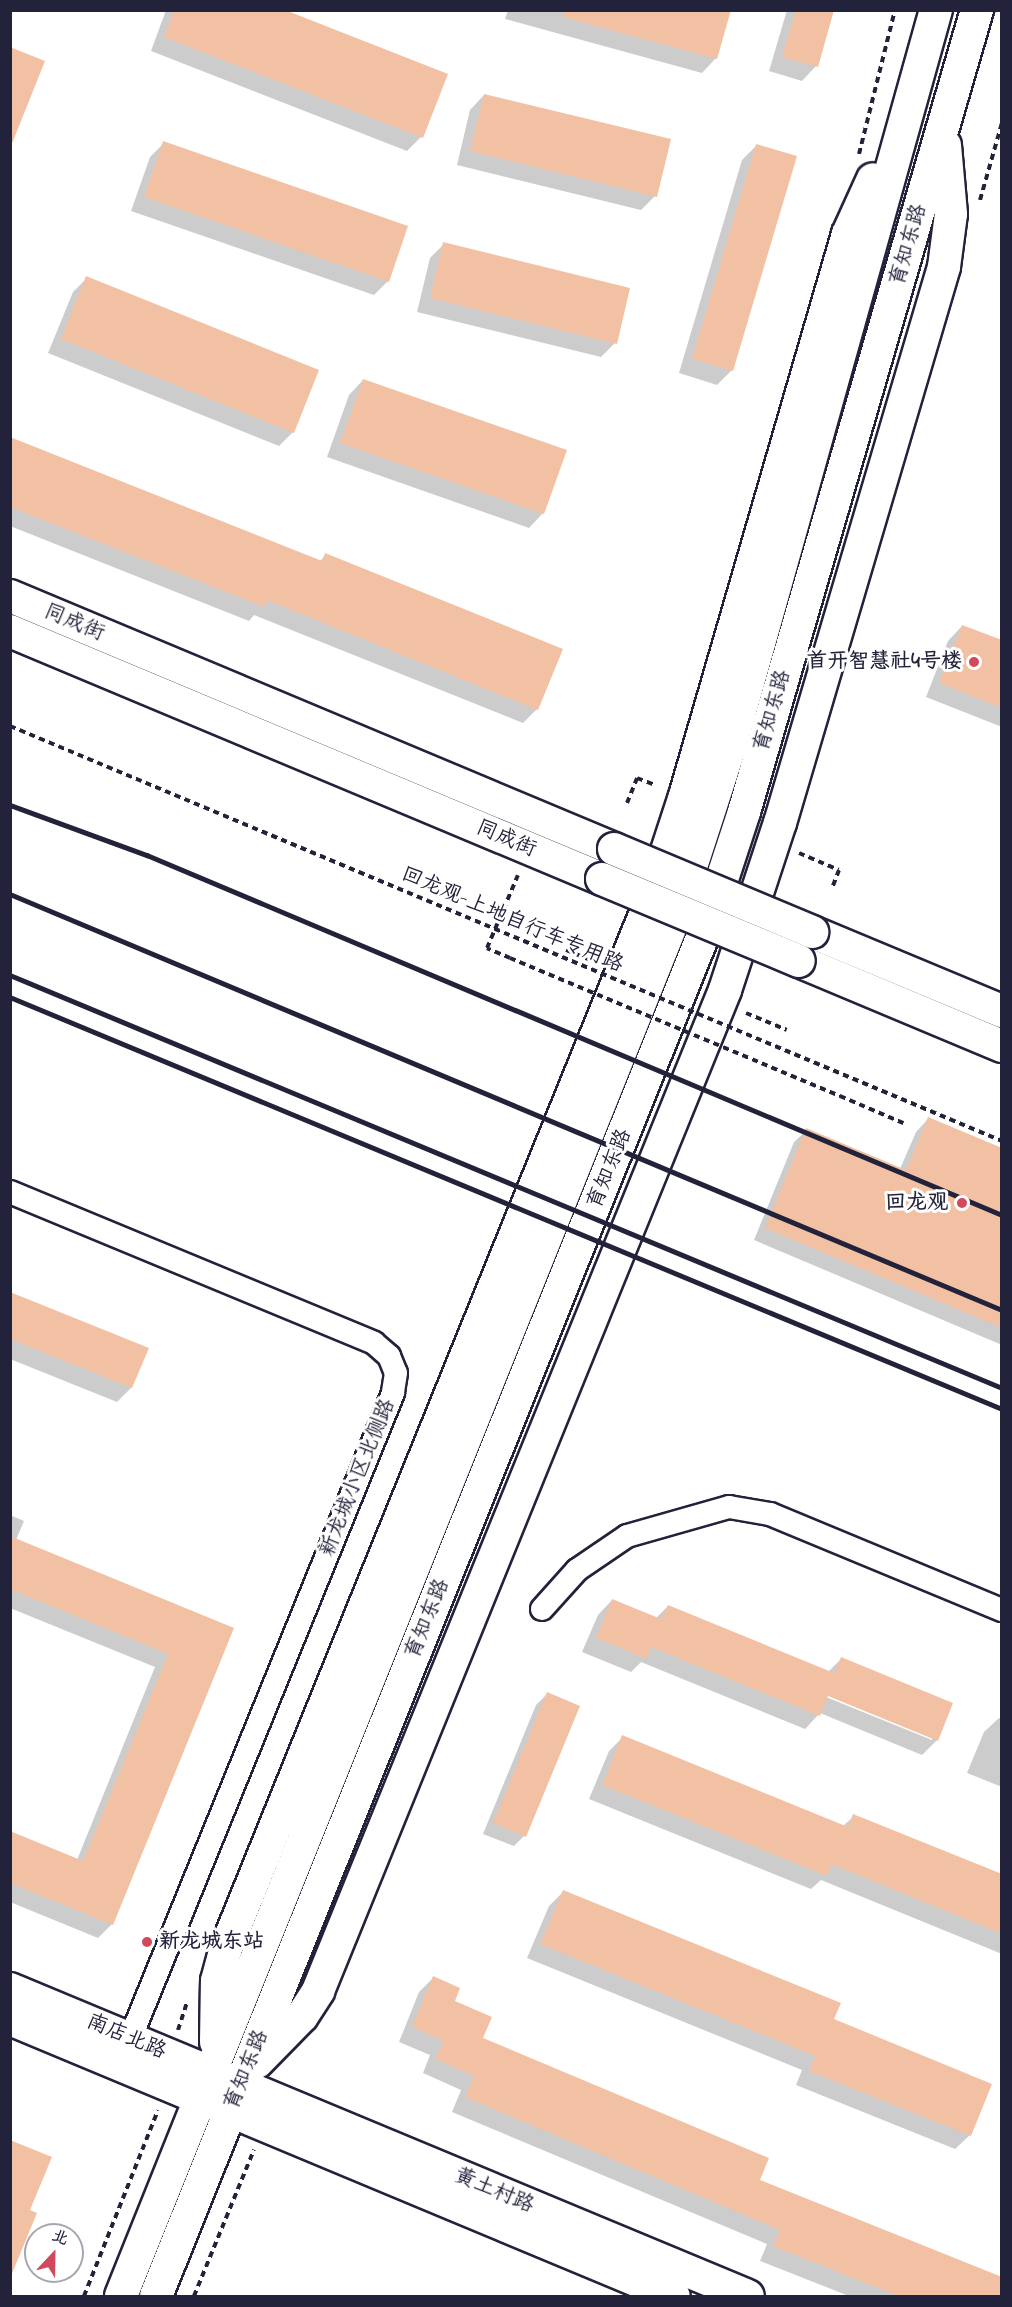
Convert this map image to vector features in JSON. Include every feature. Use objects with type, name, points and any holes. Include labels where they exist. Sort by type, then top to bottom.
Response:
[{"type":"main road","name":"育知东路","points":[[121,2296],[676,914],[734,732],[936,10]]},
{"type":"main road","name":"育知东路","points":[[156,2296],[707,925],[744,812],[977,10]]},
{"type":"main road","name":"同成街","points":[[10,596],[1002,1011]]},
{"type":"main road","name":"同成街","points":[[10,631],[1002,1046]]},
{"type":"main road","name":"南店北路","points":[[10,1989],[130,2039],[206,2086]]},
{"type":"main road","name":"南店北路","points":[[10,2019],[236,2098]]},
{"type":"main road","name":"黄土村路","points":[[236,2098],[674,2296]]},
{"type":"main road","name":"黄土村路","points":[[236,2098],[748,2296]]},
{"type":"street","name":"新龙城小区北侧路","points":[[10,1192],[374,1343],[389,1356],[396,1373],[393,1393],[130,2039]]},
{"type":"street","points":[[542,1609],[577,1570],[627,1536],[729,1507],[770,1514],[1002,1610]]},
{"type":"path","points":[[856,164],[895,10]]},
{"type":"path","name":"回龙观-上地自行车专用路","points":[[10,726],[1002,1141]]},
{"type":"path","points":[[627,803],[637,778],[655,785]]},
{"type":"path","points":[[798,853],[839,870],[832,888]]},
{"type":"path","points":[[519,872],[487,948],[903,1123]]},
{"type":"path","points":[[566,950],[593,961]]},
{"type":"path","points":[[603,976],[607,965]]},
{"type":"path","points":[[594,998],[598,987]]},
{"type":"path","points":[[745,1013],[787,1030]]},
{"type":"path","points":[[84,2296],[149,2136]]},
{"type":"path","points":[[194,2296],[243,2177]]},
{"type":"building","points":[[174,10],[285,10],[448,74],[423,138],[164,37]]},
{"type":"building","points":[[564,10],[731,10],[717,59],[563,17]]},
{"type":"building","points":[[796,10],[834,10],[818,67],[782,57]]},
{"type":"building","points":[[10,47],[45,61],[11,146],[10,145]]},
{"type":"building","points":[[484,94],[671,139],[657,197],[470,151]]},
{"type":"building","points":[[163,141],[408,226],[389,282],[144,197]]},
{"type":"building","points":[[756,144],[797,156],[733,371],[692,359]]},
{"type":"building","points":[[443,242],[630,288],[617,344],[430,298]]},
{"type":"building","points":[[86,276],[319,370],[294,433],[61,339]]},
{"type":"building","points":[[363,379],[567,450],[544,514],[340,443]]},
{"type":"building","points":[[10,437],[322,561],[325,553],[563,649],[538,710],[267,600],[264,607],[10,507]]},
{"type":"building","name":"首开智慧社4号楼","points":[[962,625],[1002,640],[1002,708],[939,683]]},
{"type":"building","points":[[928,1117],[1002,1148],[1002,1328],[765,1228],[806,1128],[906,1170]]},
{"type":"building","points":[[10,1292],[149,1348],[132,1388],[10,1339]]},
{"type":"building","points":[[10,1536],[234,1628],[113,1925],[10,1883],[10,1831],[83,1861],[168,1654],[10,1589]]},
{"type":"building","points":[[612,1599],[661,1619],[668,1605],[834,1673],[841,1657],[953,1703],[938,1741],[828,1696],[820,1716],[651,1647],[647,1659],[596,1638]]},
{"type":"building","points":[[547,1692],[580,1706],[526,1837],[493,1823]]},
{"type":"building","points":[[622,1735],[848,1827],[853,1814],[1002,1874],[1002,1934],[831,1864],[827,1876],[602,1785]]},
{"type":"building","points":[[563,1890],[841,2003],[834,2019],[992,2084],[971,2136],[809,2071],[815,2056],[540,1944]]},
{"type":"building","points":[[433,1976],[460,1988],[455,2001],[492,2017],[483,2038],[769,2158],[760,2180],[1002,2277],[1002,2296],[898,2296],[773,2246],[780,2230],[465,2097],[474,2076],[436,2059],[443,2041],[412,2027]]},
{"type":"building","points":[[10,2140],[52,2157],[30,2210],[37,2213],[33,2223],[24,2223],[24,2244],[11,2276]]},
{"type":"railway","points":[[10,805],[147,855],[1002,1215]]},
{"type":"railway","points":[[10,894],[1002,1310]]},
{"type":"railway","points":[[10,975],[1002,1388]]},
{"type":"railway","points":[[10,997],[1002,1409]]},
{"type":"place","name":"首开智慧社4号楼","points":[[974,662]]},
{"type":"place","name":"回龙观","points":[[962,1203]]},
{"type":"place","name":"新龙城东站","points":[[147,1942]]}]
